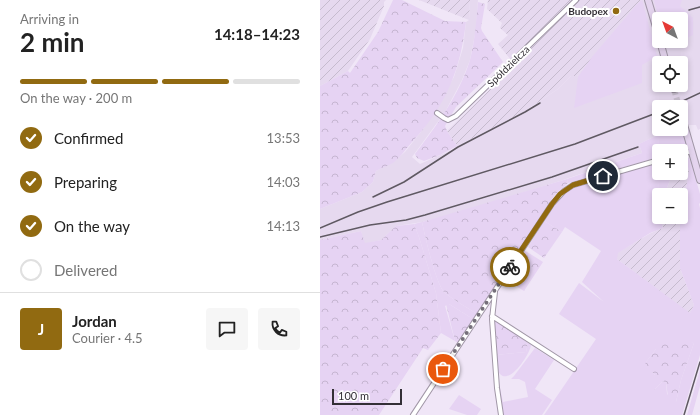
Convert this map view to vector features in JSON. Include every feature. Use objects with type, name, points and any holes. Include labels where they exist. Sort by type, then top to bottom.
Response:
[{"type":"main road","points":[[648,0],[652,13]]},
{"type":"main road","points":[[688,136],[700,180]]},
{"type":"street","name":"Spółdzielcza","points":[[437,113],[448,120],[456,116],[576,0]]},
{"type":"street","points":[[688,152],[692,151]]},
{"type":"street","points":[[413,415],[552,204],[564,191],[577,184],[652,162]]},
{"type":"street","points":[[495,290],[492,316],[496,383],[501,415]]},
{"type":"street","points":[[492,316],[574,370]]},
{"type":"shaded area","points":[[320,0],[386,0],[370,39],[348,71],[320,86]]},
{"type":"shaded area","points":[[419,0],[470,0],[469,20]]},
{"type":"shaded area","points":[[470,0],[478,0],[476,29],[470,60],[462,80],[445,112],[412,157],[420,164],[452,150],[525,111],[558,89],[571,76],[577,76],[642,0],[700,0],[700,129],[698,130],[696,125],[688,125],[688,100],[652,100],[652,136],[656,136],[639,144],[642,153],[560,181],[461,212],[422,222],[396,226],[381,240],[364,244],[361,231],[320,240],[320,209],[362,192],[373,182],[376,171],[393,162],[405,152],[424,128],[454,77],[463,48],[466,22],[469,20]]},
{"type":"shaded area","points":[[488,0],[642,0],[577,76],[571,76],[558,89],[525,111],[457,146],[447,131],[515,65],[498,44],[508,35],[500,28],[502,23],[487,9]]},
{"type":"shaded area","points":[[670,180],[688,180],[686,188],[667,188]]},
{"type":"shaded area","points":[[662,224],[680,224],[680,268],[694,305],[690,314],[617,259],[617,253],[651,233],[663,228]]},
{"type":"green space","points":[[393,0],[402,0],[445,21],[466,22],[456,71],[443,100],[435,113],[399,158],[393,163],[376,171],[373,182],[362,192],[320,209],[320,86],[348,71],[350,73],[378,32]]},
{"type":"green space","points":[[642,0],[652,37],[652,48],[655,48],[657,56],[652,56],[652,59],[642,65],[642,83],[574,108],[578,77],[592,57]]},
{"type":"green space","points":[[654,0],[682,0],[680,6],[686,12],[657,12]]},
{"type":"green space","points":[[478,2],[485,4],[481,28],[482,31],[503,62],[456,107],[445,126],[457,146],[424,161],[417,158],[415,154],[454,97],[470,60]]},
{"type":"green space","points":[[688,13],[693,18],[693,35],[688,38]]},
{"type":"green space","points":[[656,136],[684,136],[686,144],[652,144],[652,159],[568,183],[567,179],[642,153],[639,144]]},
{"type":"green space","points":[[688,158],[691,162],[700,194],[700,355],[682,415],[544,415],[596,339],[559,314],[579,283],[604,302],[582,282],[601,251],[565,227],[562,232],[544,221],[545,219],[557,199],[569,189],[652,164],[652,180],[670,180],[667,188],[652,188],[652,224],[662,224],[663,228],[650,233],[618,253],[617,259],[690,313],[694,305],[680,268],[680,225],[688,224],[688,188],[686,188],[689,171]],"holes":[[[659,341],[694,343],[681,380],[676,402],[667,394],[666,383],[663,381],[654,390],[655,375],[646,362],[656,349]]]},
{"type":"green space","points":[[567,179],[568,183],[554,196],[477,314],[445,293],[435,271],[422,222]]},
{"type":"green space","points":[[544,221],[562,232],[544,258],[528,247]]},
{"type":"green space","points":[[422,222],[431,260],[442,288],[449,296],[477,314],[473,319],[449,304],[445,306],[455,341],[441,333],[436,293],[414,224]]},
{"type":"green space","points":[[414,224],[436,293],[441,333],[428,350],[423,348],[379,415],[320,415],[320,240],[361,231],[365,243],[381,240],[396,226]]},
{"type":"green space","points":[[524,250],[543,262],[524,291],[505,279]]},
{"type":"green space","points":[[446,304],[449,304],[473,319],[458,343],[455,341]]},
{"type":"green space","points":[[493,321],[497,321],[528,343],[526,352],[496,355]]},
{"type":"green space","points":[[682,340],[694,343],[681,380],[676,402],[670,400],[666,383],[663,381],[654,390],[651,390],[650,387],[655,375],[652,372],[644,376],[641,374],[646,362],[656,349],[656,343],[659,341]]},
{"type":"green space","points":[[528,343],[531,345],[530,349],[519,367],[509,375],[504,376],[500,374],[497,368],[496,355],[526,352]]},
{"type":"green space","points":[[535,348],[554,360],[535,389],[552,400],[542,415],[503,415],[498,379],[503,402],[528,397],[525,382],[519,379],[511,379]]},
{"type":"green space","points":[[700,370],[700,386],[692,415],[687,415]]},
{"type":"green space","points":[[459,395],[481,409],[477,415],[467,415],[449,409]]},
{"type":"tunnel","points":[[675,92],[677,100]]},
{"type":"railway","points":[[689,10],[700,7]]},
{"type":"railway","points":[[685,100],[700,93]]},
{"type":"railway","points":[[373,197],[404,182],[458,147],[540,103]]},
{"type":"railway","points":[[320,228],[387,202],[575,144],[652,115]]},
{"type":"railway","points":[[320,237],[370,225],[406,220],[425,215],[552,177],[638,147]]},
{"type":"railway","points":[[684,415],[700,362]]},
{"type":"way so far","points":[[443,369],[510,267]]},
{"type":"place","name":"Budopex","points":[[616,11]]},
{"type":"route","points":[[510,267],[560,194],[573,185],[603,176]]}]
